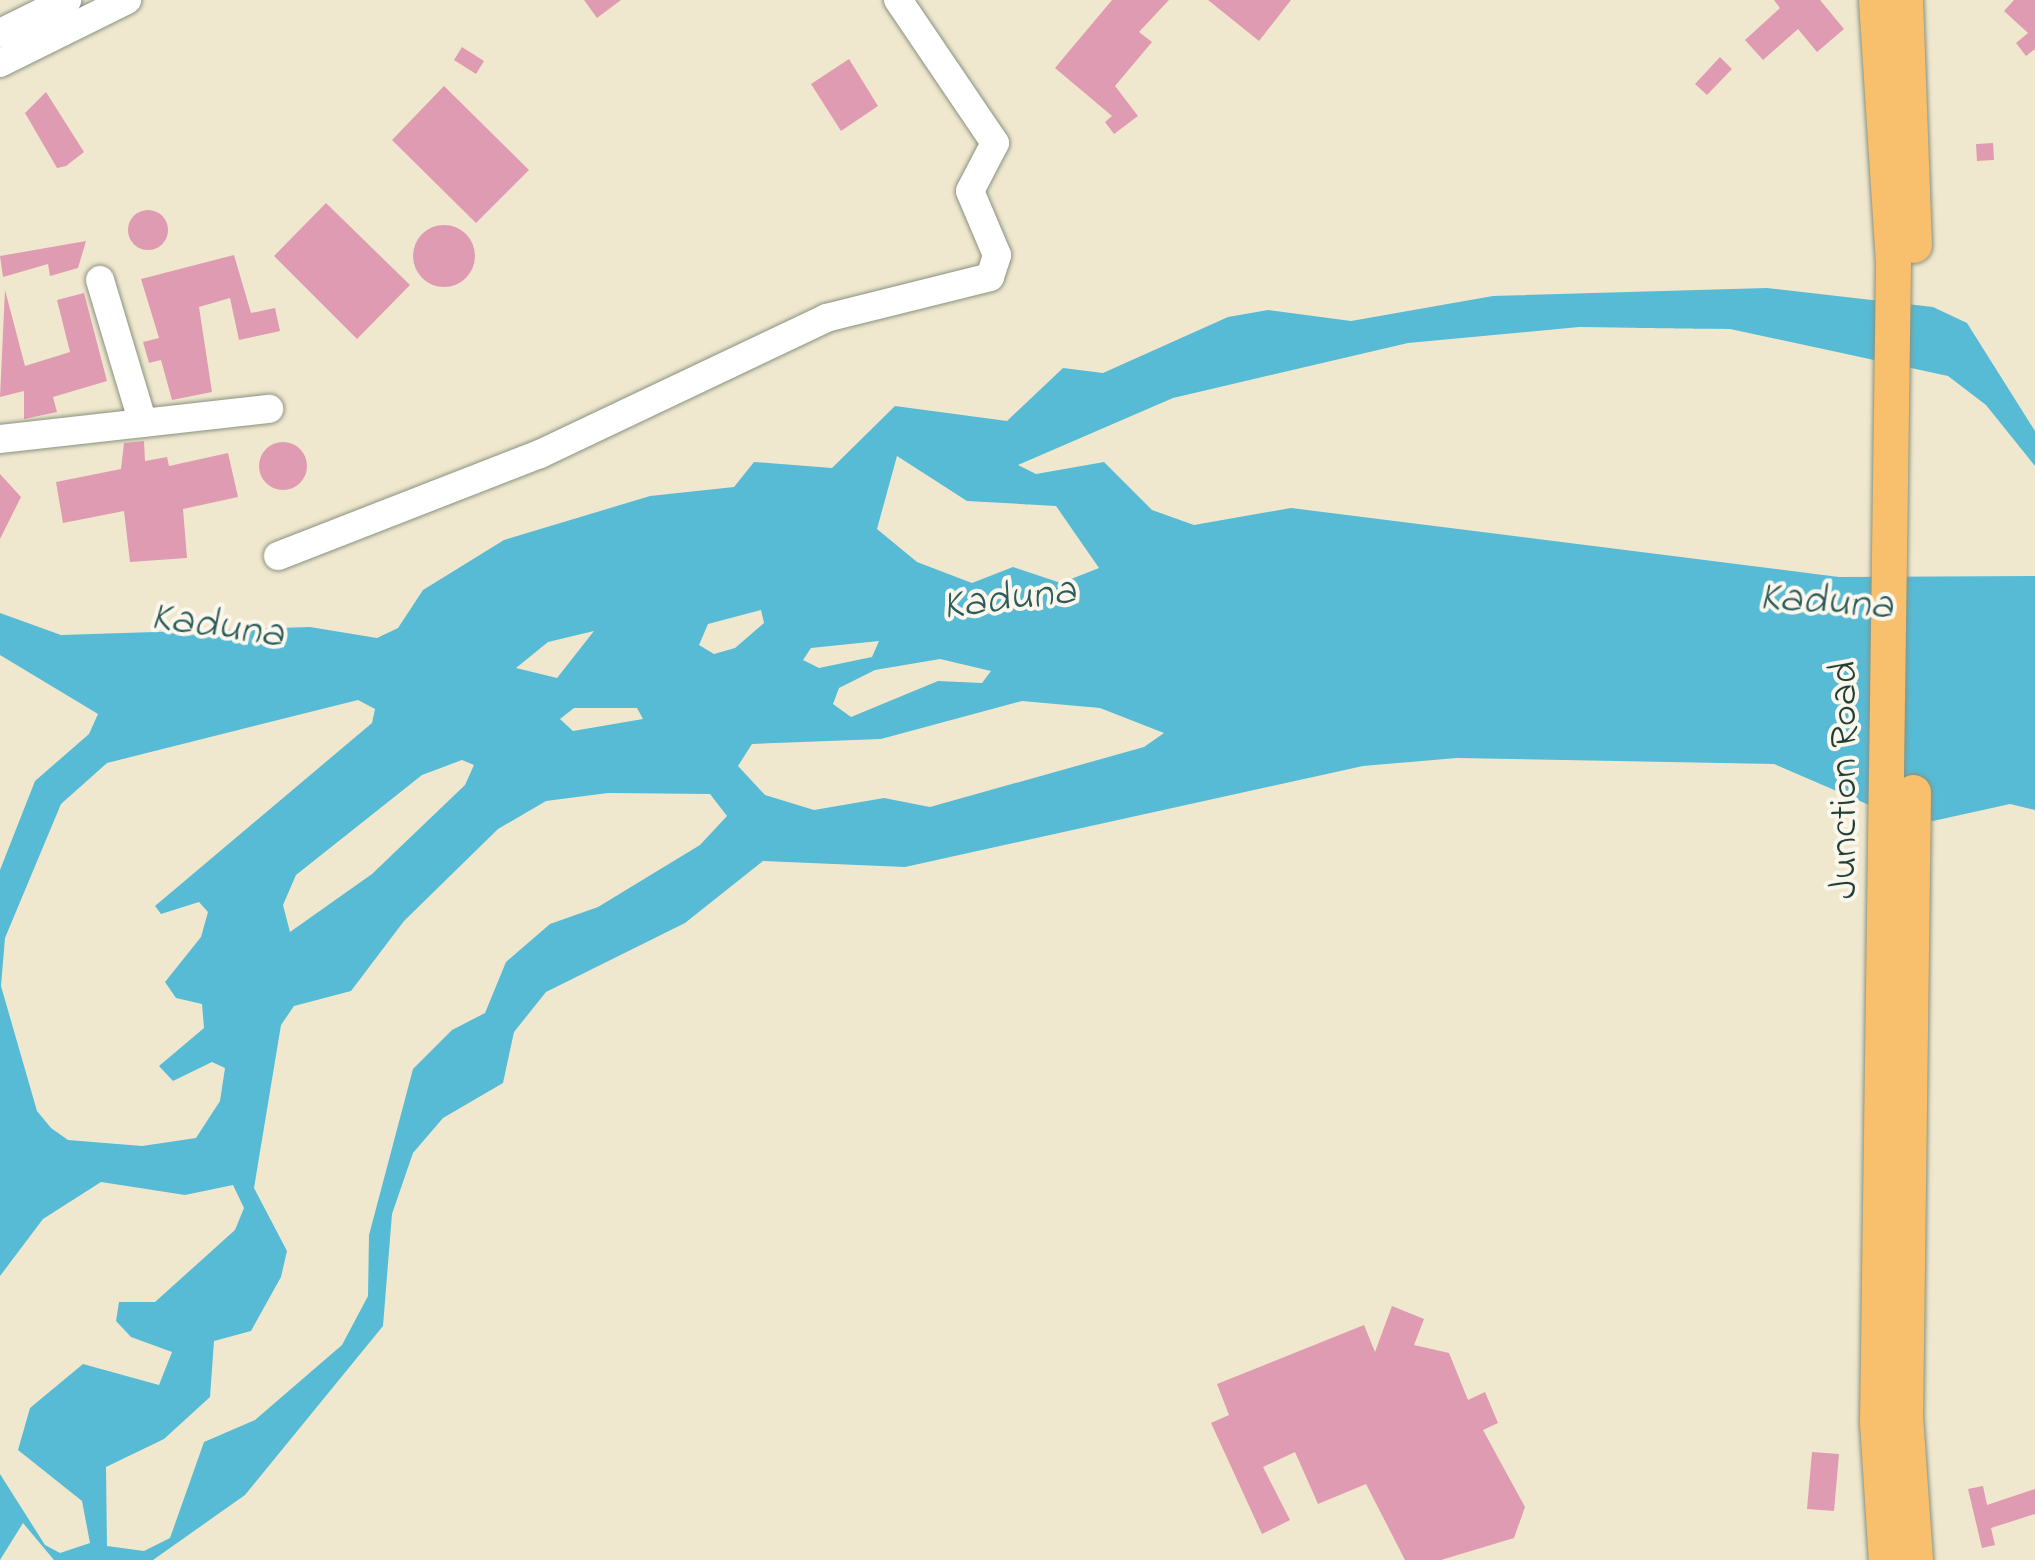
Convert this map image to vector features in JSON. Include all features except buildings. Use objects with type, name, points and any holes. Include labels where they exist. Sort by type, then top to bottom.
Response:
[{"type":"main road","name":"Junction Road","points":[[1876,0],[1904,262]]},
{"type":"main road","name":"Junction Road","points":[[1906,0],[1901,892],[1905,1416],[1915,1560]]},
{"type":"main road","name":"Junction Road","points":[[1886,1560],[1877,1422],[1901,892]]},
{"type":"street","points":[[0,33],[67,0]]},
{"type":"street","points":[[0,63],[126,0]]},
{"type":"street","points":[[278,556],[540,454],[842,312],[990,278],[997,255],[970,191],[995,143],[898,0]]},
{"type":"street","points":[[100,280],[143,423]]},
{"type":"street","points":[[0,439],[268,409]]},
{"type":"water","name":"Kaduna","points":[[1767,288],[1933,307],[1967,323],[2035,431],[2035,466],[1986,405],[1948,376],[1730,329],[1579,327],[1408,343],[1173,398],[1018,465],[1036,474],[1104,462],[1152,510],[1194,525],[1291,508],[1839,577],[2035,576],[2035,810],[2010,804],[1933,821],[1890,814],[1774,764],[1457,758],[1363,766],[905,867],[763,861],[685,923],[546,992],[514,1032],[503,1083],[443,1118],[413,1153],[392,1214],[383,1326],[245,1495],[153,1560],[54,1560],[23,1523],[0,1560],[0,1474],[45,1545],[60,1553],[90,1543],[82,1501],[18,1450],[30,1408],[83,1364],[159,1385],[172,1352],[131,1337],[116,1321],[119,1302],[155,1302],[235,1230],[244,1208],[233,1185],[185,1195],[101,1182],[43,1219],[0,1276],[0,870],[35,781],[89,734],[98,714],[0,655],[0,613],[61,635],[310,627],[377,638],[398,628],[423,590],[504,540],[650,496],[734,487],[754,462],[832,468],[895,406],[1007,421],[1063,368],[1103,373],[1228,317],[1268,310],[1351,321],[1493,296]],"holes":[[[897,456],[967,501],[1056,506],[1099,568],[1061,583],[1013,567],[972,583],[917,562],[877,529]],[[761,610],[764,623],[735,648],[714,654],[699,645],[708,624]],[[594,631],[557,678],[516,668],[548,642]],[[879,641],[872,657],[819,668],[803,660],[811,648]],[[940,659],[991,671],[982,683],[938,681],[851,717],[833,704],[839,688],[875,670]],[[358,700],[375,709],[372,723],[155,906],[161,914],[199,902],[208,912],[201,937],[165,982],[176,998],[202,1004],[204,1028],[159,1066],[173,1081],[212,1062],[225,1068],[220,1101],[196,1138],[142,1146],[68,1140],[51,1128],[37,1111],[1,986],[5,938],[61,804],[107,763]],[[1022,701],[1100,708],[1164,733],[1144,747],[930,807],[884,798],[814,810],[765,795],[738,766],[752,744],[881,739]],[[574,708],[637,708],[643,719],[573,731],[560,719]],[[462,760],[474,765],[465,785],[372,874],[290,932],[283,905],[296,875],[422,775]],[[608,793],[710,794],[727,816],[700,845],[598,907],[550,924],[506,962],[485,1013],[452,1030],[413,1069],[369,1235],[368,1296],[342,1345],[255,1420],[204,1442],[170,1538],[144,1551],[107,1546],[106,1467],[164,1439],[210,1397],[214,1341],[251,1331],[281,1277],[287,1251],[254,1188],[281,1025],[294,1006],[351,991],[404,921],[498,829],[546,801]]]}]
